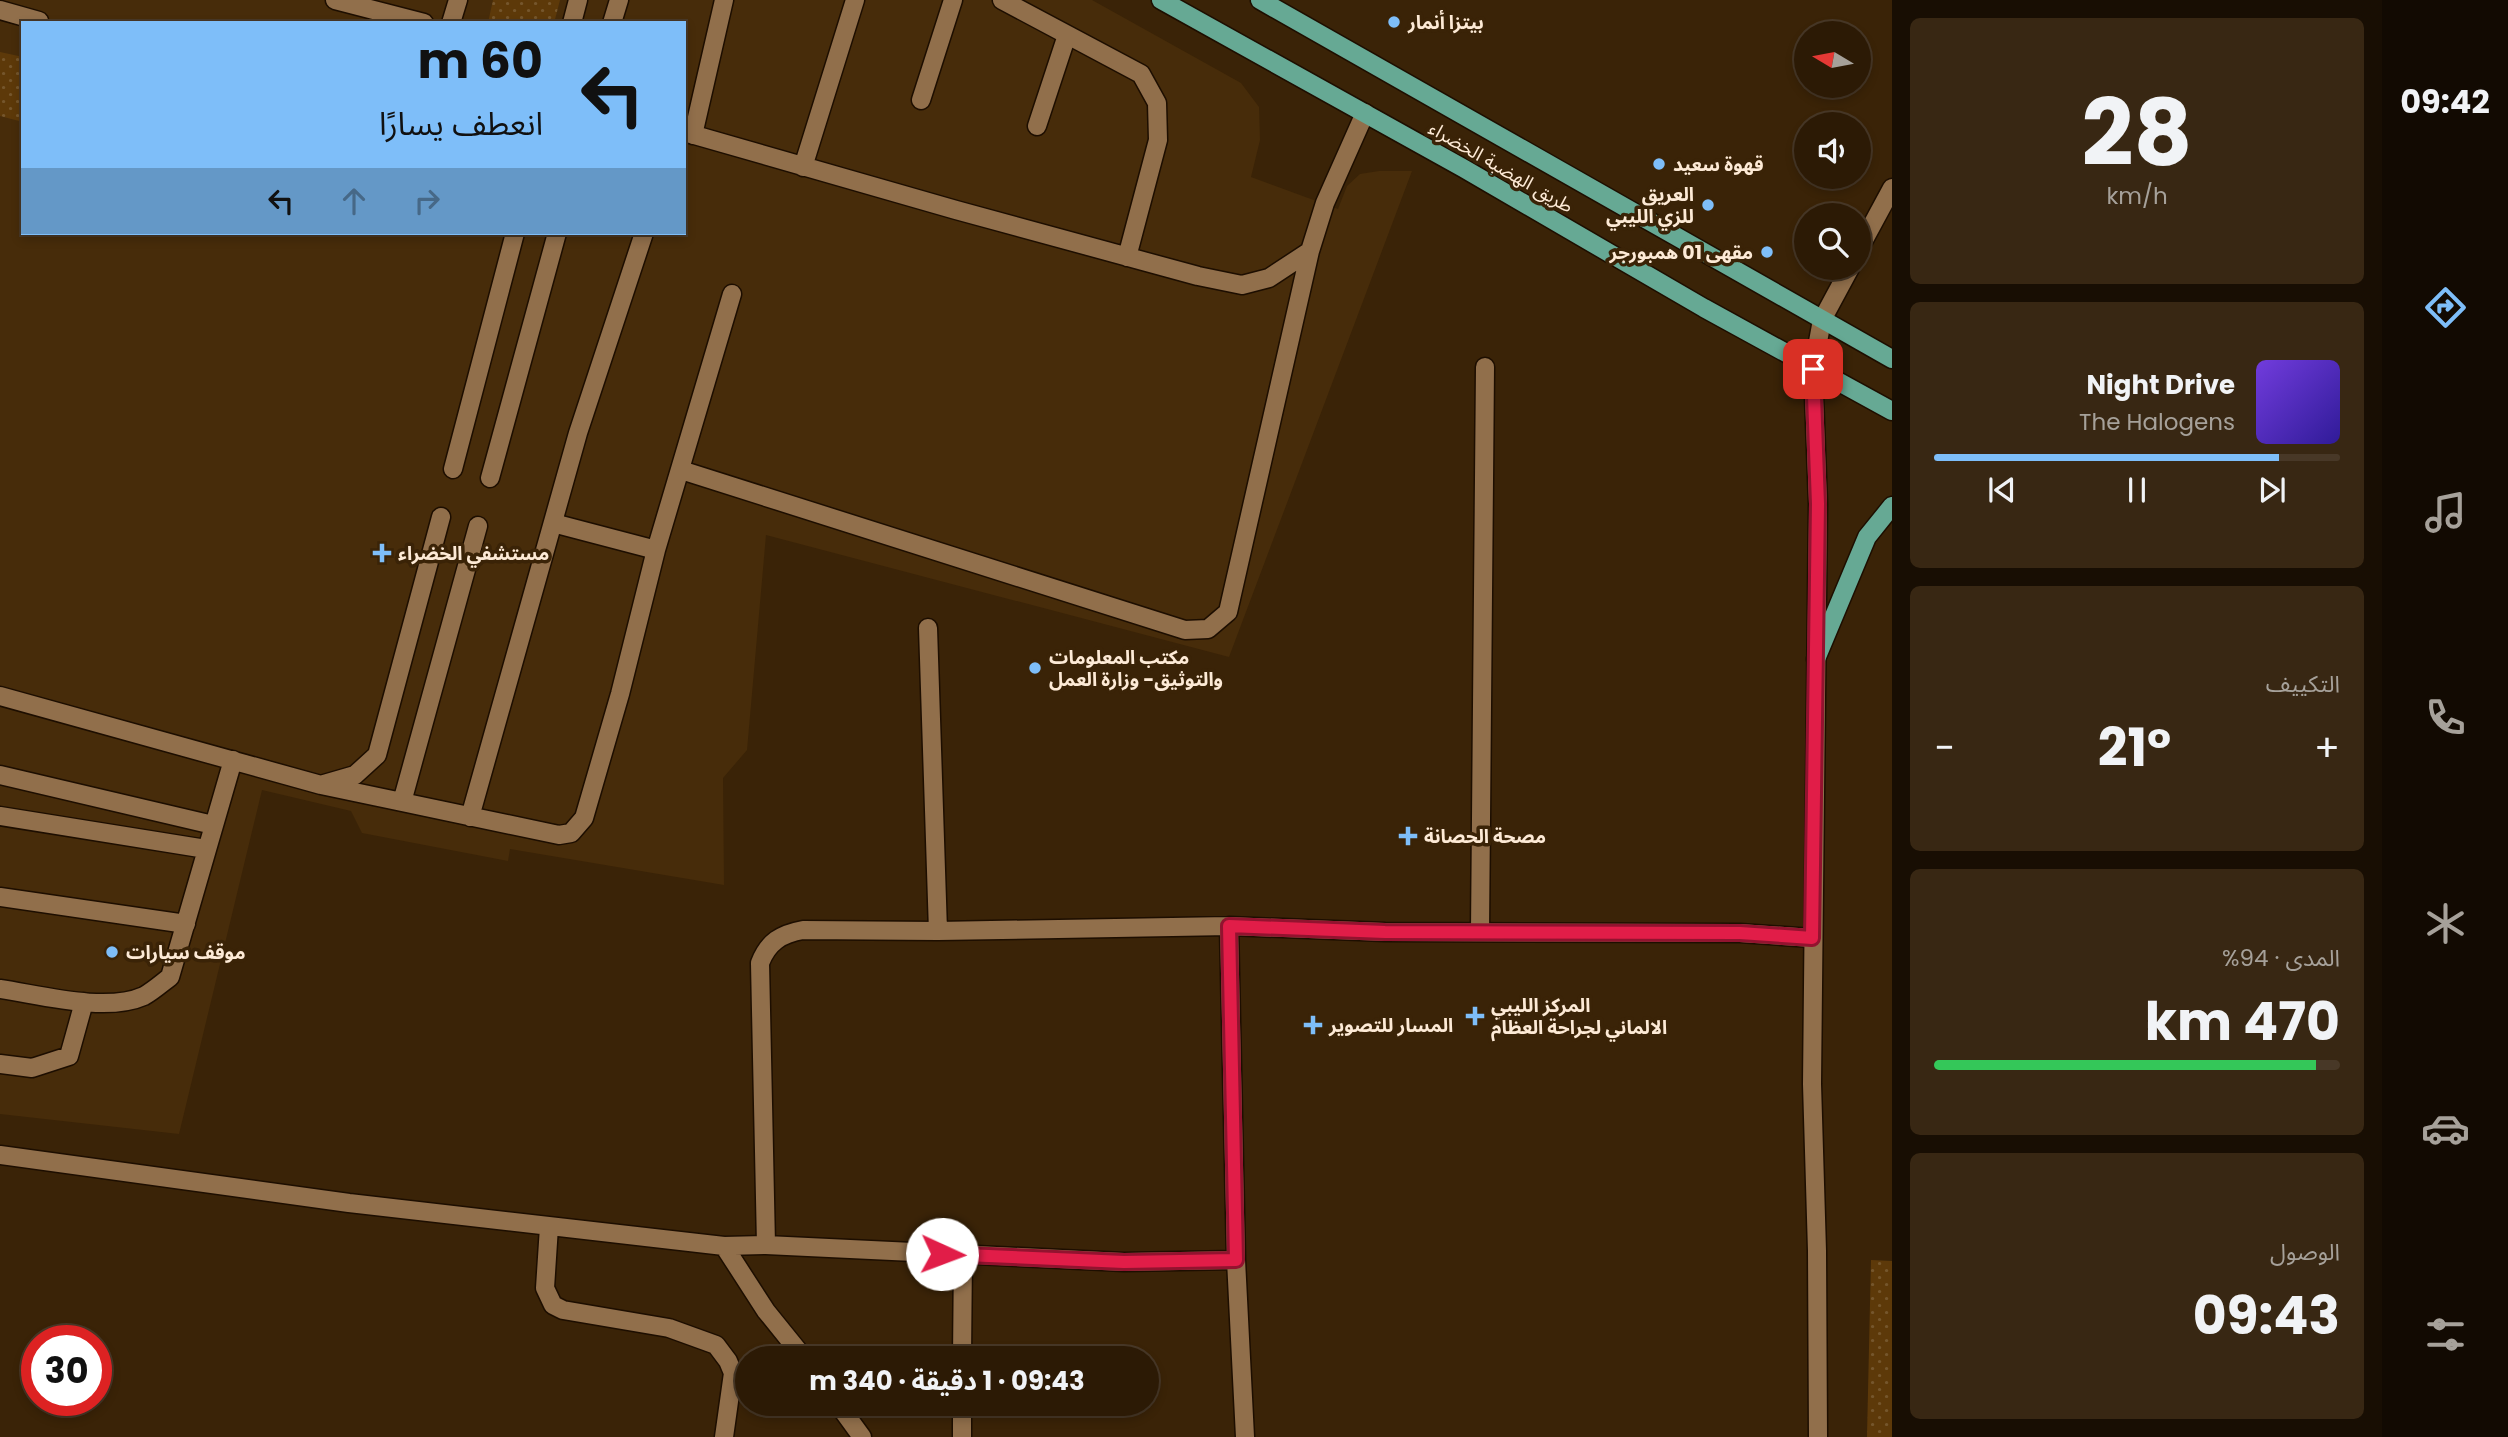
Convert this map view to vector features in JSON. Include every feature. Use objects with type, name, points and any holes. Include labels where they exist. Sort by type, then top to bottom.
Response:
[{"type":"main road","name":"طريق الهضبة الخضراء","points":[[1161,0],[1365,113],[1813,369],[1892,411]]},
{"type":"main road","name":"طريق الهضبة الخضراء","points":[[1261,0],[1892,359]]},
{"type":"main road","points":[[1816,659],[1867,537],[1892,506]]},
{"type":"street","points":[[335,0],[416,21]]},
{"type":"street","points":[[452,21],[457,0]]},
{"type":"street","points":[[573,21],[578,0]]},
{"type":"street","points":[[613,21],[619,0]]},
{"type":"street","points":[[724,0],[689,134],[1127,257],[1242,285],[1269,278],[1310,251]]},
{"type":"street","points":[[803,167],[855,0]]},
{"type":"street","points":[[920,100],[953,0]]},
{"type":"street","points":[[1002,0],[1141,74],[1157,103],[1158,140],[1127,257]]},
{"type":"street","points":[[0,10],[36,21]]},
{"type":"street","points":[[1037,126],[1067,35]]},
{"type":"street","points":[[681,470],[1185,630],[1208,629],[1228,612],[1310,251],[1325,203],[1365,113]]},
{"type":"street","points":[[1871,227],[1892,188]]},
{"type":"street","points":[[453,469],[514,235]]},
{"type":"street","points":[[490,478],[556,235]]},
{"type":"street","points":[[470,817],[578,433],[642,235]]},
{"type":"street","points":[[1818,1437],[1812,938],[1818,504],[1813,369],[1822,320],[1844,280]]},
{"type":"street","points":[[0,696],[321,785],[559,835],[571,833],[584,818],[620,694],[656,550],[732,294]]},
{"type":"street","points":[[1480,932],[1485,367]]},
{"type":"street","points":[[321,785],[355,775],[377,755],[441,517]]},
{"type":"street","points":[[553,523],[656,550]]},
{"type":"street","points":[[402,802],[478,526]]},
{"type":"street","points":[[928,628],[938,931]]},
{"type":"street","points":[[0,989],[84,1002],[120,1002],[145,995],[170,976],[233,760]]},
{"type":"street","points":[[0,775],[213,825]]},
{"type":"street","points":[[0,816],[206,849]]},
{"type":"street","points":[[0,897],[186,923]]},
{"type":"street","points":[[1229,926],[1236,1260],[1245,1437]]},
{"type":"street","points":[[766,1245],[760,963],[767,947],[782,936],[803,930],[938,931],[1229,926],[1385,932],[1740,933],[1812,938]]},
{"type":"street","points":[[0,1064],[32,1068],[69,1056],[84,1002]]},
{"type":"street","points":[[0,1156],[349,1203],[724,1246],[766,1245],[1124,1262],[1236,1260]]},
{"type":"street","points":[[549,1227],[545,1288],[552,1305],[564,1310],[669,1328],[716,1345],[733,1373],[724,1437]]},
{"type":"street","points":[[724,1246],[755,1295],[795,1346]]},
{"type":"street","points":[[962,1346],[963,1255]]},
{"type":"street","points":[[847,1416],[862,1437]]},
{"type":"street","points":[[962,1416],[962,1437]]},
{"type":"shaded area","name":"مستشفي الخضراء","points":[[0,0],[1092,0],[1241,83],[1259,107],[1260,140],[1251,177],[1338,209],[1347,186],[1360,174],[1412,171],[1229,657],[766,535],[747,750],[723,778],[724,885],[510,849],[508,861],[362,833],[351,811],[262,790],[179,1134],[0,1114]]},
{"type":"shaded area","points":[[493,0],[560,0],[555,21],[488,21]]},
{"type":"shaded area","points":[[0,52],[21,57],[21,121],[0,116]]},
{"type":"shaded area","points":[[1871,1260],[1892,1261],[1892,1437],[1867,1437]]},
{"type":"place","name":"بيتزا أنمار","points":[[1394,22]]},
{"type":"place","name":"قهوة سعيد","points":[[1659,164]]},
{"type":"place","name":"العريق للزي الليبي","points":[[1708,205]]},
{"type":"place","name":"مقهى 01 همبورجر","points":[[1767,252]]},
{"type":"place","name":"مستشفي الخضراء","points":[[382,553]]},
{"type":"place","name":"مكتب المعلومات والتوثيق- وزارة العمل","points":[[1035,668]]},
{"type":"place","name":"مصحة الحصانة","points":[[1408,836]]},
{"type":"place","name":"موقف سيارات","points":[[112,952]]},
{"type":"place","name":"المركز الليبي الالماني لجراحة العظام","points":[[1475,1016]]},
{"type":"place","name":"المسار للتصوير","points":[[1313,1025]]},
{"type":"route","points":[[942,1254],[1124,1262],[1236,1260],[1229,926],[1385,932],[1740,933],[1812,938],[1818,504],[1813,369]]}]
